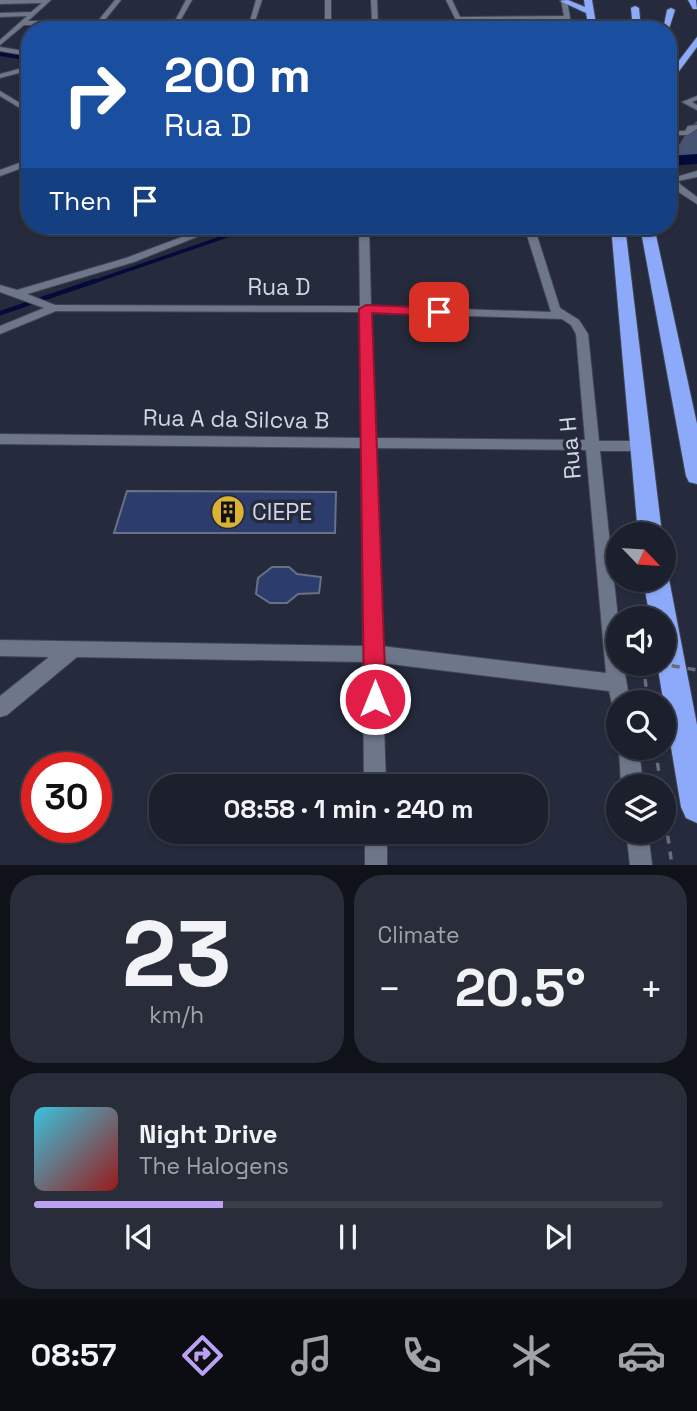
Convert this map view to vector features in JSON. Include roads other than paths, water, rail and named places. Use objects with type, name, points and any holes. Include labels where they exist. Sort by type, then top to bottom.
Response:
[{"type":"highway","points":[[588,0],[592,21]]},
{"type":"highway","points":[[564,1],[590,12]]},
{"type":"highway","points":[[677,70],[697,40]]},
{"type":"highway","points":[[619,235],[648,522]]},
{"type":"highway","points":[[649,235],[697,476]]},
{"type":"highway","points":[[673,676],[697,807]]},
{"type":"street","points":[[101,21],[118,0]]},
{"type":"street","points":[[177,21],[189,0]]},
{"type":"street","points":[[253,21],[259,0]]},
{"type":"street","points":[[328,0],[328,21]]},
{"type":"street","points":[[374,0],[374,21]]},
{"type":"street","points":[[449,0],[459,19],[568,18]]},
{"type":"street","points":[[0,2],[48,1]]},
{"type":"street","points":[[26,21],[48,1]]},
{"type":"street","points":[[564,1],[568,21]]},
{"type":"street","points":[[0,15],[34,14]]},
{"type":"street","points":[[0,43],[21,26]]},
{"type":"street","points":[[0,49],[21,52]]},
{"type":"street","points":[[0,76],[21,70]]},
{"type":"street","points":[[0,93],[21,107]]},
{"type":"street","points":[[696,96],[686,102],[697,108]]},
{"type":"street","points":[[677,133],[688,133],[691,128],[697,127]]},
{"type":"street","points":[[0,162],[13,168]]},
{"type":"street","points":[[0,173],[21,166]]},
{"type":"street","points":[[677,178],[697,174]]},
{"type":"street","points":[[677,187],[694,199]]},
{"type":"street","points":[[21,297],[195,235]]},
{"type":"street","points":[[365,235],[375,654],[375,774]]},
{"type":"street","name":"Rua H","points":[[532,235],[551,300],[562,316],[575,323],[582,334],[618,690]]},
{"type":"street","name":"Rua D","points":[[0,288],[54,308],[366,309],[562,316]]},
{"type":"street","points":[[0,330],[54,308]]},
{"type":"street","name":"Rua A da Silcva B","points":[[0,439],[639,446]]},
{"type":"street","points":[[0,648],[375,654],[606,690]]},
{"type":"street","points":[[0,708],[72,650]]},
{"type":"street","points":[[376,844],[376,865]]},
{"type":"street","points":[[639,844],[641,865]]},
{"type":"waterway","points":[[0,52],[21,56]]},
{"type":"waterway","points":[[677,160],[697,159]]},
{"type":"waterway","points":[[90,283],[230,235]]},
{"type":"waterway","points":[[0,313],[95,281]]},
{"type":"place","name":"CIEPE","points":[[228,512]]}]
